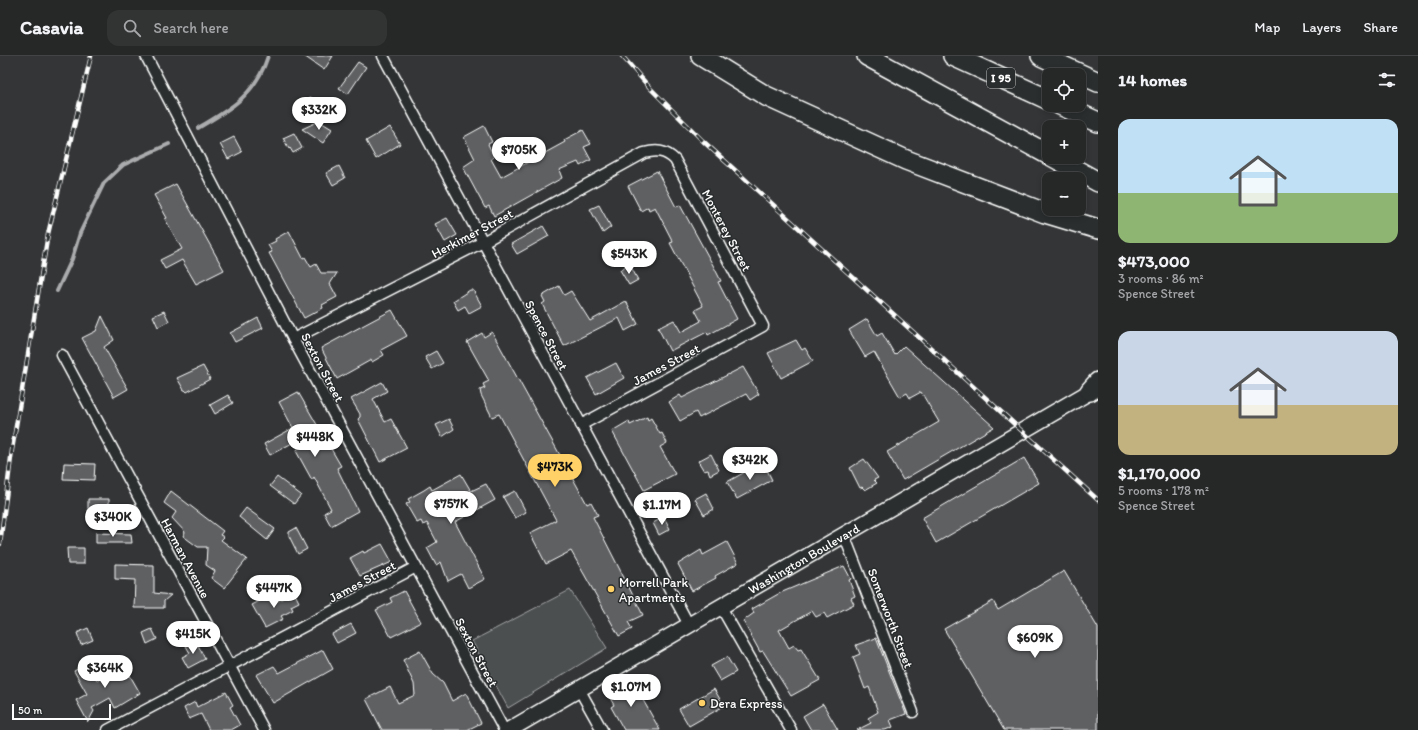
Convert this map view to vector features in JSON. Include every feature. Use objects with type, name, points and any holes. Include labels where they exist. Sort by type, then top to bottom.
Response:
[{"type":"highway","points":[[700,56],[766,96],[906,160],[1045,213],[1098,229]]},
{"type":"highway","points":[[867,56],[1042,151]]},
{"type":"highway","name":"I 95","points":[[953,56],[1042,97]]},
{"type":"highway","points":[[1045,58],[1098,82]]},
{"type":"highway","points":[[1076,112],[1098,122]]},
{"type":"highway","points":[[1065,164],[1098,182]]},
{"type":"highway","points":[[1071,167],[1098,189]]},
{"type":"main road","name":"Washington Boulevard","points":[[509,730],[1095,387]]},
{"type":"street","name":"Sexton Street","points":[[146,56],[293,339],[504,730]]},
{"type":"street","name":"Spence Street","points":[[383,56],[690,625]]},
{"type":"street","name":"Herkimer Street","points":[[293,339],[483,242],[644,153],[662,151]]},
{"type":"street","name":"Monterey Street","points":[[662,151],[670,154],[675,160],[763,326]]},
{"type":"street","name":"James Street","points":[[581,425],[763,326]]},
{"type":"street","name":"Harman Avenue","points":[[62,355],[264,730]]},
{"type":"street","name":"Somerworth Street","points":[[844,535],[913,712]]},
{"type":"street","name":"James Street","points":[[108,730],[416,567]]},
{"type":"street","points":[[721,606],[791,730]]},
{"type":"street","points":[[579,689],[602,730]]},
{"type":"shaded area","points":[[570,590],[607,648],[508,708],[472,641]]},
{"type":"building","points":[[304,56],[333,56],[324,70]]},
{"type":"building","points":[[358,62],[366,67],[348,94],[339,88]]},
{"type":"building","points":[[310,97],[320,103],[311,119],[301,113]]},
{"type":"building","points":[[319,121],[332,129],[323,143],[302,129]]},
{"type":"building","points":[[484,126],[492,142],[488,144],[494,157],[491,159],[501,177],[565,142],[564,140],[583,130],[591,144],[584,147],[591,160],[580,166],[578,162],[559,170],[562,178],[494,216],[489,206],[485,208],[463,167],[475,159],[464,137]]},
{"type":"building","points":[[390,127],[400,144],[376,159],[366,141]]},
{"type":"building","points":[[294,133],[302,148],[293,153],[283,138]]},
{"type":"building","points":[[234,137],[242,152],[228,159],[220,144]]},
{"type":"building","points":[[339,166],[345,178],[333,185],[326,173]]},
{"type":"building","points":[[657,171],[676,207],[680,205],[714,267],[721,281],[718,282],[737,319],[708,335],[707,332],[670,351],[658,328],[674,320],[681,332],[701,321],[695,310],[703,306],[670,243],[673,242],[655,207],[649,210],[648,207],[641,211],[628,186]]},
{"type":"building","points":[[176,184],[224,270],[196,284],[182,260],[165,269],[160,260],[182,249],[165,219],[167,218],[154,195]]},
{"type":"building","points":[[599,205],[611,227],[603,233],[590,209]]},
{"type":"building","points":[[447,218],[457,235],[445,242],[435,224]]},
{"type":"building","points":[[543,226],[549,236],[517,254],[511,244]]},
{"type":"building","points":[[289,231],[303,258],[305,257],[311,267],[316,264],[321,273],[337,273],[330,284],[337,297],[322,305],[323,308],[304,318],[269,253],[272,252],[268,245]]},
{"type":"building","points":[[630,265],[638,280],[629,285],[620,270]]},
{"type":"building","points":[[559,286],[564,295],[571,291],[590,321],[626,301],[638,324],[625,331],[619,318],[564,346],[542,304],[545,302],[542,296]]},
{"type":"building","points":[[470,290],[473,290],[482,306],[469,313],[465,306],[458,310],[453,301]]},
{"type":"building","points":[[392,310],[407,336],[381,350],[384,355],[372,362],[371,360],[337,379],[321,348]]},
{"type":"building","points":[[164,311],[169,321],[158,327],[153,316]]},
{"type":"building","points":[[102,316],[114,340],[104,347],[128,389],[114,397],[82,338],[96,331]]},
{"type":"building","points":[[258,318],[263,328],[235,342],[230,333]]},
{"type":"building","points":[[867,319],[877,336],[882,333],[895,355],[904,346],[994,427],[903,480],[887,452],[939,422],[921,392],[910,398],[907,393],[900,397],[874,352],[865,357],[849,330]]},
{"type":"building","points":[[492,332],[587,504],[591,502],[598,515],[593,517],[643,615],[628,622],[632,629],[619,636],[571,551],[546,564],[530,533],[556,520],[499,414],[492,417],[481,395],[480,390],[485,388],[483,384],[489,381],[467,342],[482,333],[484,337]]},
{"type":"building","points":[[796,340],[802,350],[805,348],[813,361],[781,378],[768,353]]},
{"type":"building","points":[[436,351],[443,363],[432,369],[425,357]]},
{"type":"building","points":[[616,363],[624,378],[596,394],[587,378]]},
{"type":"building","points":[[203,366],[210,379],[187,392],[184,390],[177,378]]},
{"type":"building","points":[[743,367],[759,394],[750,400],[746,394],[699,418],[696,412],[680,421],[669,402],[680,395],[682,398]]},
{"type":"building","points":[[382,382],[387,391],[373,399],[385,422],[391,419],[407,448],[380,462],[358,419],[360,414],[351,399]]},
{"type":"building","points":[[298,392],[341,466],[337,468],[358,511],[331,526],[324,513],[331,509],[314,477],[312,480],[296,451],[311,433],[270,455],[264,444],[293,428],[279,402]]},
{"type":"building","points":[[228,395],[233,403],[215,414],[210,405]]},
{"type":"building","points":[[647,417],[648,420],[651,418],[667,443],[660,447],[675,474],[644,490],[612,431],[629,421],[630,425]]},
{"type":"building","points":[[449,419],[454,429],[442,437],[436,425]]},
{"type":"building","points":[[711,454],[719,470],[710,475],[708,470],[704,471],[698,461]]},
{"type":"building","points":[[1024,458],[1039,483],[936,543],[922,518]]},
{"type":"building","points":[[864,459],[878,478],[874,480],[877,483],[865,490],[862,487],[860,488],[850,468]]},
{"type":"building","points":[[763,462],[772,480],[737,499],[727,482]]},
{"type":"building","points":[[64,463],[95,464],[94,480],[63,479]]},
{"type":"building","points":[[461,474],[471,491],[486,484],[495,500],[455,522],[485,579],[468,588],[461,574],[448,581],[441,562],[436,565],[427,548],[437,542],[427,523],[423,525],[421,521],[417,523],[406,504],[410,502],[408,499],[430,486],[432,490]]},
{"type":"building","points":[[277,477],[301,495],[294,504],[270,486]]},
{"type":"building","points":[[171,491],[223,531],[220,535],[224,537],[221,540],[247,559],[224,588],[211,578],[215,571],[206,565],[207,547],[198,547],[183,536],[185,532],[172,518],[176,512],[164,503]]},
{"type":"building","points":[[515,491],[526,512],[515,518],[503,497]]},
{"type":"building","points":[[706,493],[714,509],[704,515],[695,499]]},
{"type":"building","points":[[88,499],[109,499],[109,512],[88,511]]},
{"type":"building","points":[[246,508],[275,529],[267,540],[239,517]]},
{"type":"building","points":[[664,517],[670,529],[659,535],[653,523]]},
{"type":"building","points":[[296,528],[307,549],[298,554],[289,536],[289,532]]},
{"type":"building","points":[[96,533],[131,534],[132,543],[96,543]]},
{"type":"building","points":[[727,542],[738,563],[715,576],[716,578],[692,591],[678,564],[701,550],[703,555]]},
{"type":"building","points":[[382,544],[392,562],[360,576],[350,558],[363,551],[364,553]]},
{"type":"building","points":[[67,548],[84,548],[84,564],[68,564]]},
{"type":"building","points":[[115,564],[154,565],[154,593],[171,595],[164,601],[164,608],[134,608],[135,580],[115,579]]},
{"type":"building","points":[[844,566],[851,579],[849,580],[855,596],[851,598],[854,604],[827,618],[824,613],[816,617],[812,611],[779,630],[789,648],[794,645],[798,650],[801,649],[820,680],[791,696],[763,651],[760,652],[743,621],[754,613],[752,609],[780,593]]},
{"type":"building","points":[[1064,571],[1098,628],[1098,730],[1004,730],[944,629],[993,601],[998,610]]},
{"type":"building","points":[[404,591],[421,622],[391,637],[376,610],[392,602],[390,598]]},
{"type":"building","points":[[294,592],[299,602],[291,606],[293,610],[281,616],[283,619],[265,628],[252,605],[267,597],[272,604]]},
{"type":"building","points":[[351,624],[356,633],[337,643],[332,634]]},
{"type":"building","points":[[88,628],[93,640],[81,645],[77,633]]},
{"type":"building","points":[[152,629],[157,639],[147,644],[143,633]]},
{"type":"building","points":[[876,638],[906,714],[890,720],[893,727],[885,730],[857,730],[871,723],[868,718],[878,712],[869,687],[865,689],[853,657],[860,654],[856,645]]},
{"type":"building","points":[[196,641],[205,659],[188,668],[182,657],[190,653],[186,646]]},
{"type":"building","points":[[323,650],[333,669],[273,703],[256,675],[274,666],[279,673]]},
{"type":"building","points":[[420,651],[433,674],[443,683],[452,701],[466,693],[481,723],[467,730],[382,730],[366,699],[390,687],[398,703],[415,695],[414,684],[403,660]]},
{"type":"building","points":[[727,657],[736,672],[720,681],[711,666]]},
{"type":"building","points":[[88,663],[97,680],[124,665],[140,693],[115,708],[110,698],[92,708],[94,711],[88,722],[76,700],[87,694],[74,671]]},
{"type":"building","points":[[627,679],[627,681],[631,679],[660,730],[624,730],[611,707],[614,705],[606,691]]},
{"type":"building","points":[[714,689],[724,706],[689,726],[679,709]]},
{"type":"building","points":[[226,692],[233,705],[230,707],[240,725],[231,730],[209,730],[201,714],[189,719],[184,708],[195,702],[197,707]]},
{"type":"building","points":[[823,704],[838,730],[811,730],[803,716]]},
{"type":"waterway","points":[[198,128],[221,114],[241,99],[257,81],[268,56]]},
{"type":"waterway","points":[[57,291],[72,259],[80,233],[104,183],[123,165],[169,144]]},
{"type":"railway","points":[[0,544],[12,450],[48,234],[91,56]]},
{"type":"railway","points":[[622,56],[651,89],[703,141],[1098,500]]},
{"type":"place","name":"Morrell Park Apartments","points":[[611,589]]},
{"type":"place","name":"Dera Express","points":[[702,703]]}]
